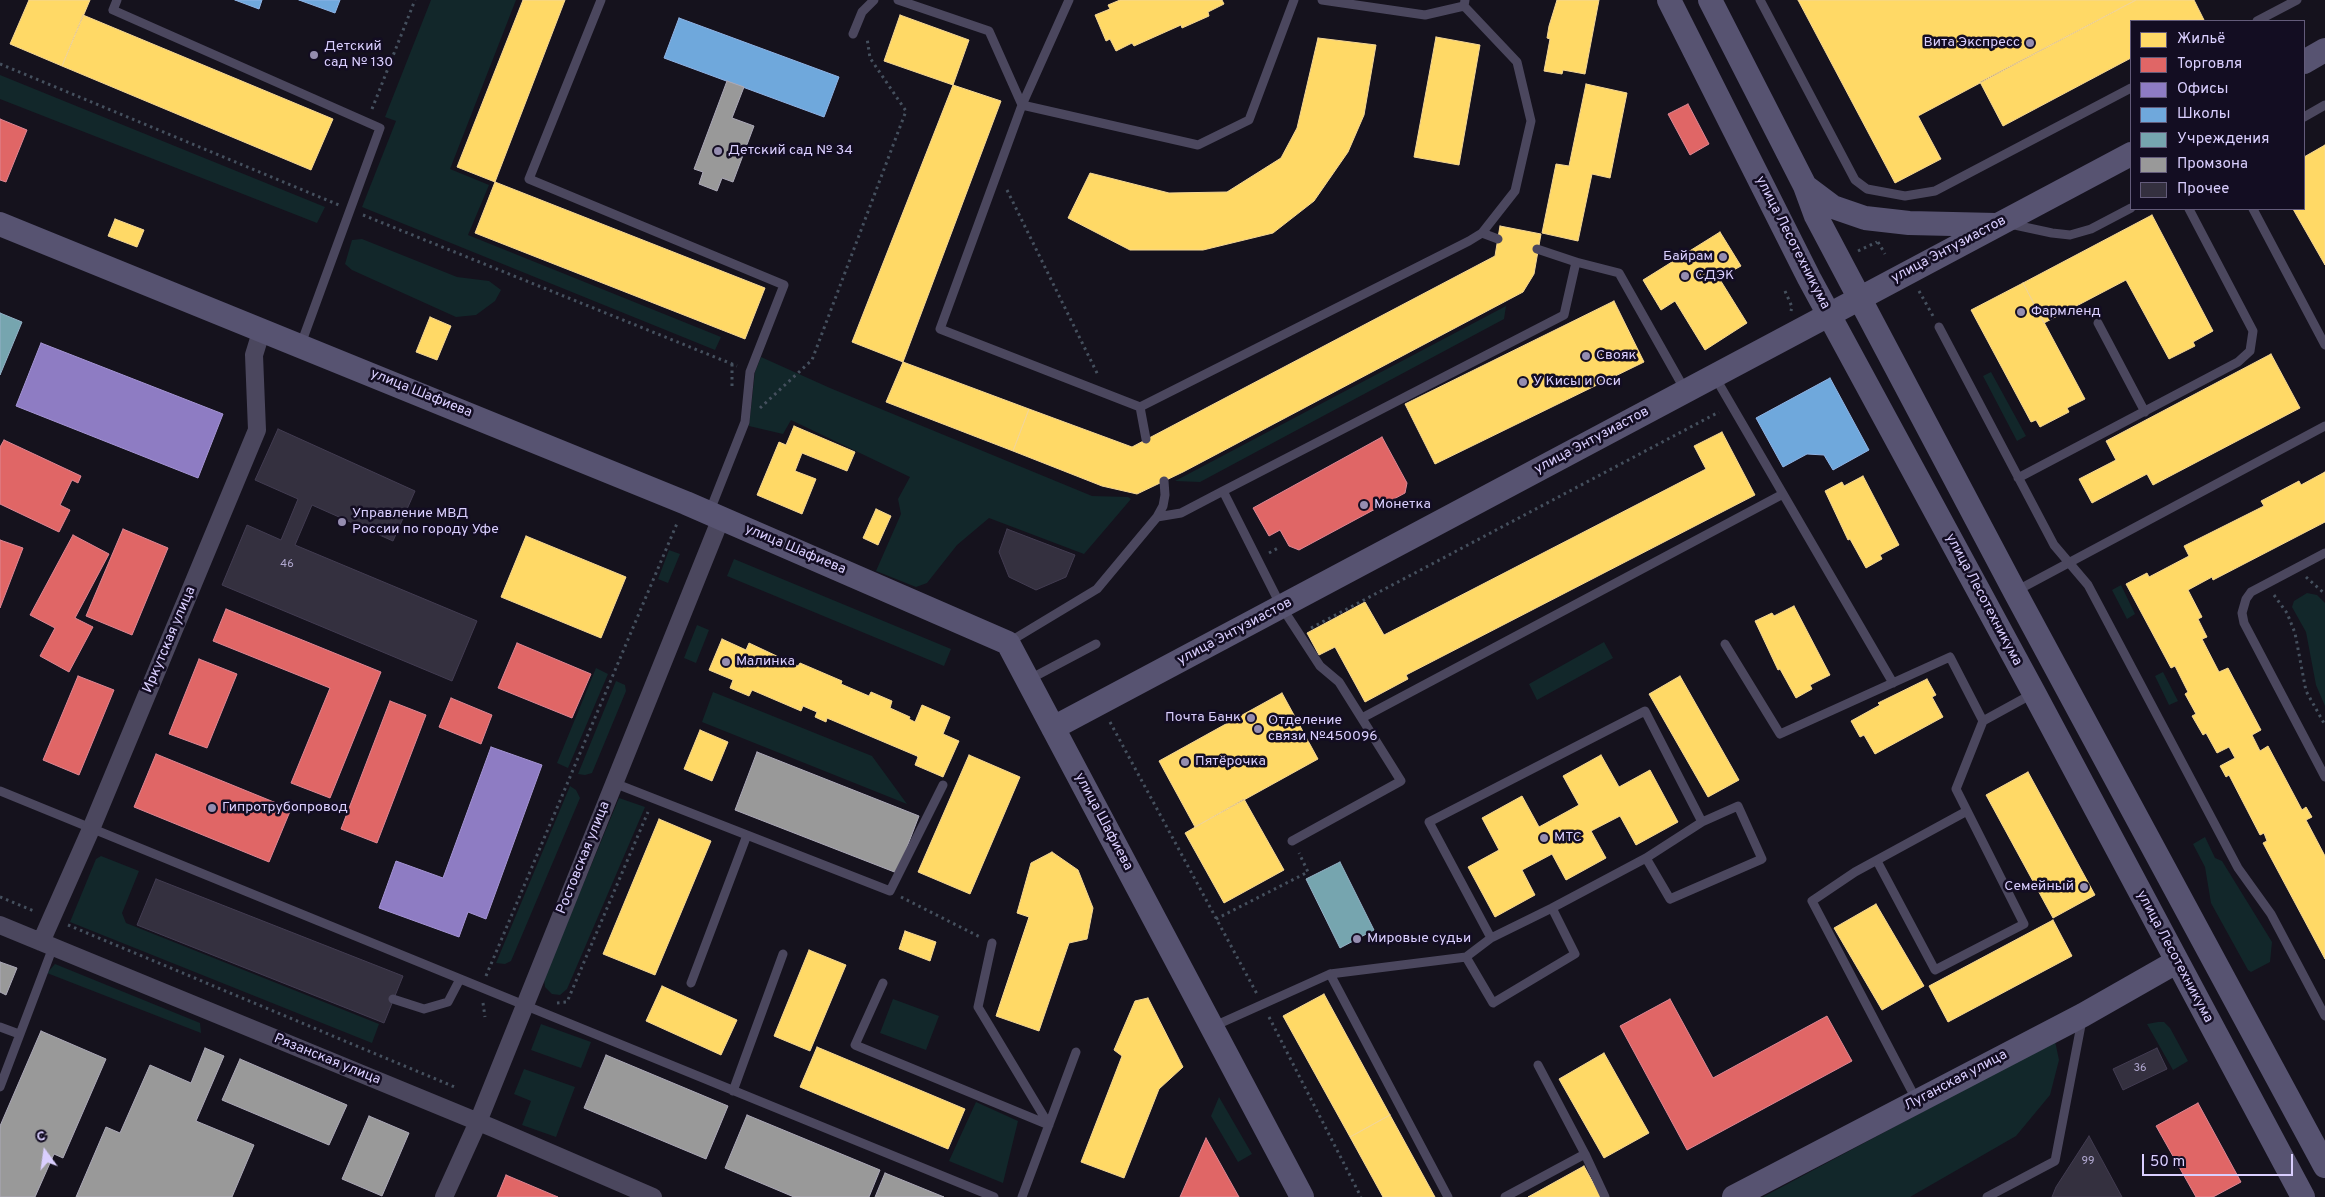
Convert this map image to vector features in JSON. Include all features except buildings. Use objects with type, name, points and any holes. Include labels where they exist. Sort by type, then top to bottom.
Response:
[{"type":"main road","name":"улица Лесотехникума","points":[[1669,0],[1830,315],[2034,693],[2301,1196]]},
{"type":"main road","points":[[1710,0],[1805,186],[1816,216],[2015,592],[2325,1166]]},
{"type":"main road","points":[[2305,61],[2325,50]]},
{"type":"main road","name":"улица Энтузиастов","points":[[1053,728],[2130,155]]},
{"type":"main road","points":[[1805,186],[1833,207],[1865,218],[1909,223],[2000,223]]},
{"type":"main road","name":"улица Шафиева","points":[[0,224],[301,344],[686,503],[1008,643],[1302,1197]]},
{"type":"main road","name":"Луганская улица","points":[[1734,1197],[2083,1015],[2176,962]]},
{"type":"street","name":"Иркутская улица","points":[[47,945],[51,918],[91,829],[257,430],[254,355],[262,329]]},
{"type":"street","name":"Ростовская улица","points":[[444,1197],[478,1122],[614,784],[715,516]]},
{"type":"street","name":"Рязанская улица","points":[[0,925],[478,1122],[653,1197]]},
{"type":"lane","points":[[117,0],[113,10],[380,128],[301,344]]},
{"type":"lane","points":[[601,0],[529,179],[784,284],[750,372],[745,422],[715,516]]},
{"type":"lane","points":[[853,34],[864,10],[874,0]]},
{"type":"lane","points":[[898,0],[989,31],[1022,105]]},
{"type":"lane","points":[[1069,0],[1022,105],[940,329],[1140,407],[1469,241],[1482,232],[1515,192],[1532,121],[1517,62],[1464,3],[1425,15],[1322,0]]},
{"type":"lane","points":[[1022,105],[1198,145],[1249,120],[1294,0]]},
{"type":"lane","points":[[1760,0],[1855,180],[1867,189],[1905,196],[1935,191],[2130,89]]},
{"type":"lane","points":[[2259,20],[2297,0]]},
{"type":"lane","points":[[2305,116],[2325,105]]},
{"type":"lane","points":[[2000,223],[2070,235],[2091,229],[2130,209]]},
{"type":"lane","points":[[2018,478],[2245,357],[2252,345],[2253,331],[2189,210]]},
{"type":"lane","points":[[2254,210],[2325,345]]},
{"type":"lane","points":[[1482,232],[1498,239]]},
{"type":"lane","points":[[1537,249],[1576,262],[1619,273],[1686,391]]},
{"type":"lane","points":[[1157,517],[1181,512],[1564,315],[1576,262]]},
{"type":"lane","points":[[2098,323],[2145,412]]},
{"type":"lane","points":[[1938,328],[2054,545],[2088,585],[2238,868],[2271,914],[2325,1014]]},
{"type":"lane","points":[[1714,376],[1894,683]]},
{"type":"lane","points":[[1140,407],[1146,439]]},
{"type":"lane","points":[[2015,592],[2325,426]]},
{"type":"lane","points":[[1008,643],[1097,589],[1157,517],[1163,506],[1165,495],[1164,481]]},
{"type":"lane","points":[[1223,491],[1281,606],[1320,666],[1339,682],[1401,781],[1292,841]]},
{"type":"lane","points":[[1362,718],[1783,494]]},
{"type":"lane","points":[[2325,553],[2251,592],[2246,599],[2242,613],[2244,623],[2325,777]]},
{"type":"lane","points":[[1028,680],[1096,644]]},
{"type":"lane","points":[[1725,644],[1780,734],[1950,657],[1982,721]]},
{"type":"lane","points":[[1877,861],[1935,970],[2024,924],[1956,790],[1982,721],[2034,693]]},
{"type":"lane","points":[[1492,938],[1429,822],[1645,711],[1702,822]]},
{"type":"lane","points":[[614,784],[890,891],[943,785]]},
{"type":"lane","points":[[0,791],[994,1197]]},
{"type":"lane","points":[[1212,1027],[1330,974],[1466,957],[1492,938],[1646,858],[1702,822],[1738,806],[1762,859],[1670,899],[1646,858]]},
{"type":"lane","points":[[1918,1101],[1812,900],[1967,811]]},
{"type":"lane","points":[[691,983],[747,835]]},
{"type":"lane","points":[[1466,957],[1493,1003],[1575,954],[1552,908]]},
{"type":"lane","points":[[992,943],[978,1007],[1049,1126]]},
{"type":"lane","points":[[0,1087],[47,945]]},
{"type":"lane","points":[[734,1091],[783,954]]},
{"type":"lane","points":[[1330,974],[1448,1197]]},
{"type":"lane","points":[[393,999],[424,1009],[448,1002],[460,979]]},
{"type":"lane","points":[[883,984],[855,1045],[1049,1126]]},
{"type":"lane","points":[[1988,1197],[2055,1161],[2083,1015]]},
{"type":"lane","points":[[0,1027],[19,1034]]},
{"type":"lane","points":[[1022,1197],[1076,1052]]},
{"type":"lane","points":[[1538,1065],[1605,1197]]},
{"type":"lane","points":[[1505,1197],[1584,1154]]},
{"type":"path","points":[[367,121],[415,0]]},
{"type":"path","points":[[745,422],[812,360],[906,111],[870,58],[864,10]]},
{"type":"path","points":[[0,64],[350,210],[750,372]]},
{"type":"path","points":[[997,171],[1107,394]]},
{"type":"path","points":[[1857,252],[1878,241]]},
{"type":"path","points":[[1919,290],[1938,328]]},
{"type":"path","points":[[1785,291],[1792,306],[1791,313],[1786,318]]},
{"type":"path","points":[[732,364],[732,393]]},
{"type":"path","points":[[1299,634],[1722,411]]},
{"type":"path","points":[[481,988],[686,503]]},
{"type":"path","points":[[2296,568],[2325,594]]},
{"type":"path","points":[[2266,584],[2291,623],[2297,641],[2306,691],[2325,725]]},
{"type":"path","points":[[1101,703],[1263,1005],[1360,1197]]},
{"type":"path","points":[[550,1003],[567,1002],[654,799]]},
{"type":"path","points":[[1216,920],[1308,872],[1292,841]]},
{"type":"path","points":[[890,891],[992,943]]},
{"type":"path","points":[[0,897],[457,1088]]},
{"type":"green space","points":[[431,0],[516,0],[450,169],[489,185],[468,235],[721,337],[715,350],[362,207],[396,121],[385,117]]},
{"type":"green space","points":[[0,75],[325,207],[317,223],[0,99]]},
{"type":"green space","points":[[362,239],[457,277],[489,281],[501,290],[495,301],[476,315],[456,317],[352,270],[345,264],[352,240]]},
{"type":"green space","points":[[1506,306],[1504,319],[1200,482],[1175,481]]},
{"type":"green space","points":[[761,357],[830,388],[1092,496],[1128,497],[1131,499],[1084,554],[989,518],[957,545],[927,583],[916,587],[876,571],[901,514],[898,499],[910,477],[791,420],[783,434],[749,426],[755,372]]},
{"type":"green space","points":[[1991,372],[2026,436],[2017,441],[1983,376]]},
{"type":"green space","points":[[669,550],[680,554],[668,583],[658,579]]},
{"type":"green space","points":[[734,559],[951,649],[944,666],[727,576]]},
{"type":"green space","points":[[2121,585],[2135,614],[2127,619],[2112,590]]},
{"type":"green space","points":[[2307,593],[2317,595],[2325,603],[2325,706],[2316,685],[2306,632],[2292,607],[2294,601]]},
{"type":"green space","points":[[697,625],[709,630],[696,663],[684,658]]},
{"type":"green space","points":[[1604,642],[1613,658],[1537,700],[1529,684]]},
{"type":"green space","points":[[596,668],[608,674],[568,768],[557,763]]},
{"type":"green space","points":[[2163,672],[2178,701],[2169,705],[2155,676]]},
{"type":"green space","points":[[616,681],[625,685],[626,691],[592,773],[578,774]]},
{"type":"green space","points":[[713,692],[872,756],[907,804],[702,722]]},
{"type":"green space","points":[[570,786],[576,790],[580,798],[511,961],[505,964],[496,963]]},
{"type":"green space","points":[[619,798],[645,807],[567,989],[560,995],[552,994],[545,987],[544,979]]},
{"type":"green space","points":[[2205,837],[2215,858],[2222,861],[2272,942],[2270,962],[2251,972],[2248,970],[2211,903],[2205,867],[2193,844]]},
{"type":"green space","points":[[101,856],[139,871],[122,913],[126,923],[379,1024],[372,1043],[70,922],[96,859]]},
{"type":"green space","points":[[55,964],[200,1023],[201,1033],[47,973]]},
{"type":"green space","points":[[893,999],[939,1016],[926,1050],[880,1033]]},
{"type":"green space","points":[[2164,1022],[2170,1028],[2188,1061],[2173,1070],[2147,1024]]},
{"type":"green space","points":[[541,1024],[591,1042],[581,1068],[531,1050]]},
{"type":"green space","points":[[2055,1041],[2059,1060],[2050,1095],[2016,1136],[1910,1197],[1763,1197]]},
{"type":"green space","points":[[524,1069],[575,1087],[556,1137],[522,1125],[531,1101],[514,1094]]},
{"type":"green space","points":[[1219,1097],[1252,1154],[1238,1162],[1211,1116]]},
{"type":"green space","points":[[976,1102],[1018,1121],[1003,1183],[949,1161]]},
{"type":"place","name":"Вита Экспресс","points":[[2030,43]]},
{"type":"place","name":"Детский сад № 130","points":[[314,55]]},
{"type":"place","name":"Детский сад № 34","points":[[718,151]]},
{"type":"place","name":"Байрам","points":[[1723,257]]},
{"type":"place","name":"СДЭК","points":[[1685,276]]},
{"type":"place","name":"Фармленд","points":[[2021,312]]},
{"type":"place","name":"Свояк","points":[[1586,356]]},
{"type":"place","name":"У Кисы и Оси","points":[[1523,382]]},
{"type":"place","name":"Монетка","points":[[1364,505]]},
{"type":"place","name":"Управление МВД России по городу Уфе","points":[[342,522]]},
{"type":"place","name":"Малинка","points":[[726,662]]},
{"type":"place","name":"Почта Банк","points":[[1251,718]]},
{"type":"place","name":"Отделение связи №450096","points":[[1258,729]]},
{"type":"place","name":"Пятёрочка","points":[[1185,762]]},
{"type":"place","name":"Гипротрубопровод","points":[[212,808]]},
{"type":"place","name":"МТС","points":[[1544,838]]},
{"type":"place","name":"Семейный","points":[[2084,887]]},
{"type":"place","name":"Мировые судьи","points":[[1357,939]]}]
